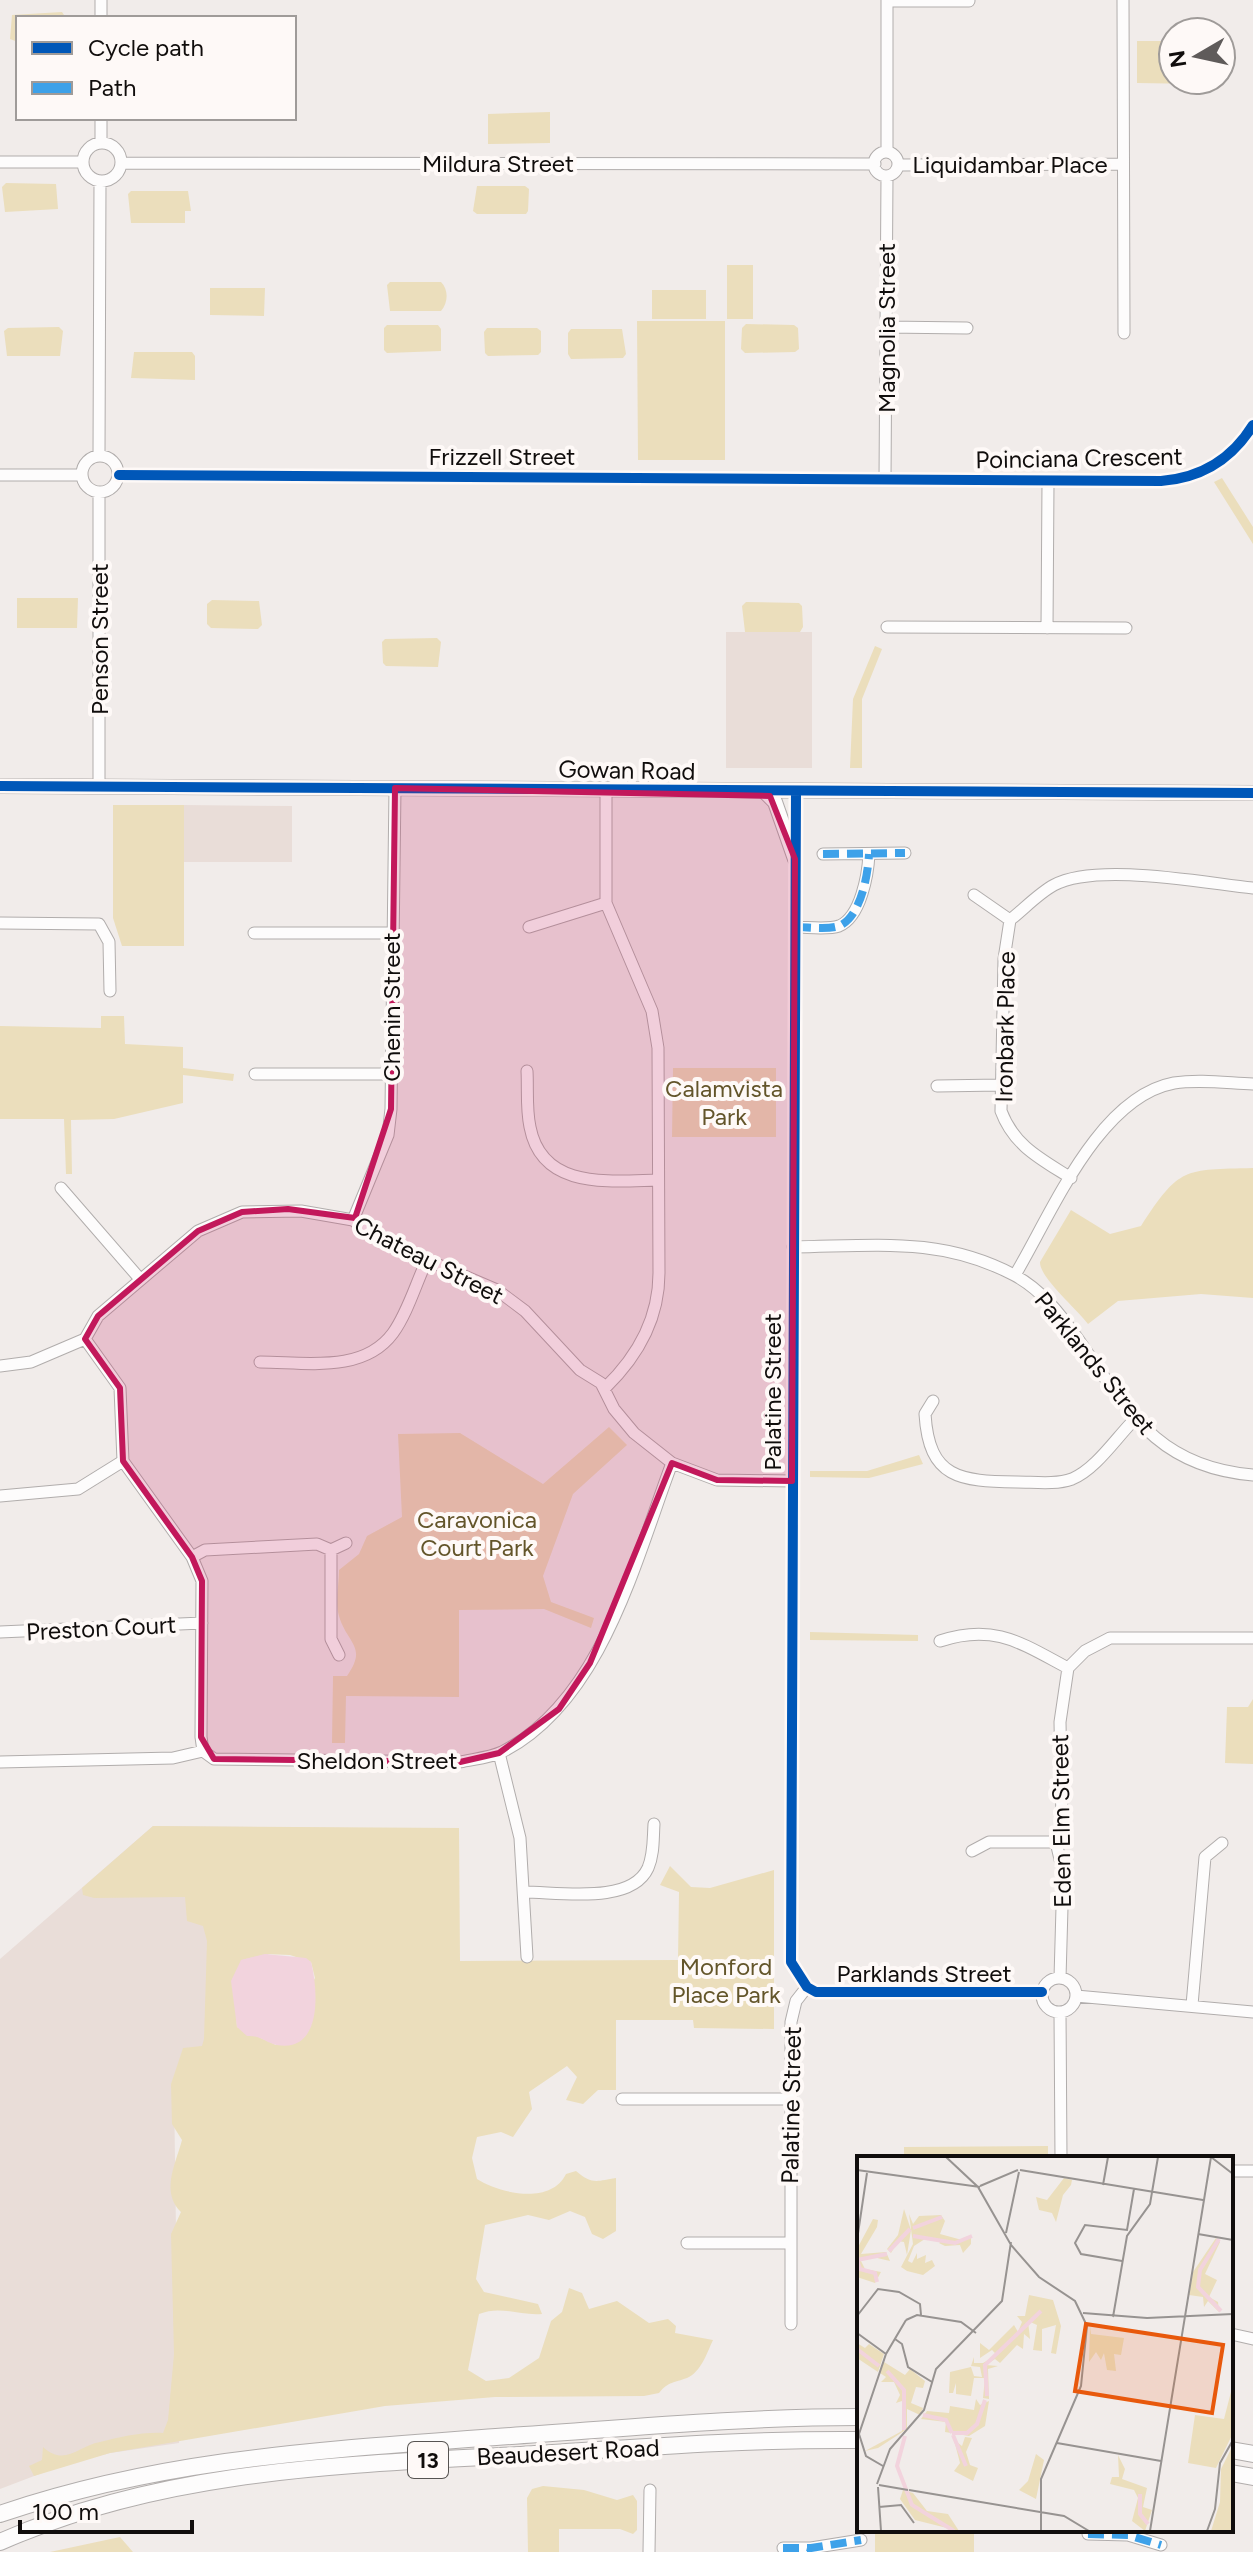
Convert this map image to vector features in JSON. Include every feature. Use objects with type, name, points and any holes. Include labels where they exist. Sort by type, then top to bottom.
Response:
[{"type":"highway","name":"Beaudesert Road","points":[[0,2514],[129,2476],[263,2455],[691,2423],[857,2417]]},
{"type":"highway","name":"Beaudesert Road","points":[[0,2542],[60,2517],[126,2498],[264,2472],[648,2447],[857,2440]]},
{"type":"highway","points":[[1233,2450],[1253,2454]]},
{"type":"highway","points":[[1233,2473],[1253,2477]]},
{"type":"main road","name":"Gowan Road","points":[[0,786],[606,788],[766,793],[1253,793]]},
{"type":"main road","points":[[766,793],[775,802],[795,859]]},
{"type":"street","name":"Liquidambar Place","points":[[1123,0],[1121,164],[1124,333]]},
{"type":"street","points":[[887,152],[887,1],[969,1]]},
{"type":"street","points":[[101,120],[101,142]]},
{"type":"street","points":[[101,142],[118,150],[121,163],[112,178],[100,181],[86,173],[83,162],[86,151],[101,142]]},
{"type":"street","points":[[887,152],[894,155],[898,165],[893,174],[887,176],[880,174],[875,164],[877,157],[887,152]]},
{"type":"street","points":[[0,162],[83,162]]},
{"type":"street","name":"Mildura Street","points":[[121,163],[875,164]]},
{"type":"street","name":"Liquidambar Place","points":[[898,165],[1121,164]]},
{"type":"street","name":"Magnolia Street","points":[[885,480],[887,176]]},
{"type":"street","points":[[99,456],[100,181]]},
{"type":"street","points":[[886,327],[967,328]]},
{"type":"street","name":"Poinciana Crescent","points":[[885,480],[1048,483],[1161,481],[1196,475],[1228,456],[1253,425]]},
{"type":"street","points":[[99,456],[115,464],[119,475],[110,490],[99,493],[85,485],[82,475],[85,464],[99,456]]},
{"type":"street","points":[[0,475],[82,475]]},
{"type":"street","name":"Frizzell Street","points":[[119,475],[885,480]]},
{"type":"street","points":[[1047,628],[1048,483]]},
{"type":"street","name":"Penson Street","points":[[99,493],[99,785]]},
{"type":"street","points":[[887,627],[1126,628]]},
{"type":"street","name":"Chenin Street","points":[[353,1220],[388,1135],[395,788]]},
{"type":"street","points":[[605,1388],[639,1345],[655,1309],[659,1284],[658,1048],[652,1011],[606,903],[606,788]]},
{"type":"street","name":"Palatine Street","points":[[791,2324],[790,2099],[793,2007],[807,1987],[791,1962],[796,792]]},
{"type":"street","points":[[823,854],[905,853]]},
{"type":"street","points":[[795,927],[836,927],[846,921],[868,883],[869,854]]},
{"type":"street","name":"Ironbark Place","points":[[1071,1178],[1020,1145],[1008,1129],[1001,1111],[1004,959],[1010,920],[1054,885],[1075,877],[1108,874],[1253,888]]},
{"type":"street","points":[[974,895],[1010,920]]},
{"type":"street","points":[[529,927],[606,903]]},
{"type":"street","points":[[0,923],[99,924],[109,942],[110,991]]},
{"type":"street","points":[[254,933],[391,933]]},
{"type":"street","points":[[527,1071],[530,1127],[540,1151],[552,1165],[578,1179],[658,1180]]},
{"type":"street","points":[[255,1074],[391,1074]]},
{"type":"street","points":[[1015,1275],[1071,1178],[1117,1111],[1144,1094],[1170,1084],[1194,1081],[1253,1084]]},
{"type":"street","points":[[937,1086],[1000,1085]]},
{"type":"street","points":[[61,1188],[140,1279]]},
{"type":"street","name":"Chateau Street","points":[[85,1339],[98,1316],[198,1231],[242,1212],[288,1209],[353,1220],[371,1236],[497,1290],[525,1311],[580,1370],[605,1388],[614,1409],[634,1433],[672,1463],[717,1480],[792,1481]]},
{"type":"street","name":"Parklands Street","points":[[793,1247],[923,1246],[954,1250],[1015,1275],[1042,1294],[1060,1314],[1134,1420],[1166,1448],[1225,1472],[1253,1475]]},
{"type":"street","points":[[260,1362],[342,1362],[360,1359],[379,1348],[394,1331],[427,1260]]},
{"type":"street","points":[[0,1366],[31,1362],[85,1339],[120,1388],[123,1461],[192,1557],[202,1581],[203,1751],[173,1758],[0,1762]]},
{"type":"street","points":[[933,1401],[925,1414],[932,1455],[941,1467],[963,1478],[982,1481],[1070,1479],[1085,1471],[1134,1420]]},
{"type":"street","points":[[0,1496],[78,1489],[123,1461]]},
{"type":"street","name":"Sheldon Street","points":[[203,1751],[214,1759],[460,1762],[499,1753],[534,1732],[559,1709],[609,1629],[672,1463]]},
{"type":"street","points":[[192,1557],[205,1550],[317,1544],[331,1550],[346,1543]]},
{"type":"street","points":[[331,1550],[331,1639],[339,1655]]},
{"type":"street","name":"Preston Court","points":[[0,1632],[202,1623]]},
{"type":"street","points":[[940,1641],[964,1633],[998,1634],[1068,1668],[1085,1651],[1110,1638],[1253,1638]]},
{"type":"street","name":"Eden Elm Street","points":[[1060,1978],[1063,1872],[1056,1842],[1062,1823],[1060,1722],[1068,1668]]},
{"type":"street","points":[[499,1753],[520,1838],[527,1957]]},
{"type":"street","points":[[524,1892],[615,1892],[633,1887],[648,1868],[654,1824]]},
{"type":"street","points":[[972,1851],[989,1842],[1056,1842]]},
{"type":"street","points":[[1192,2005],[1205,1857],[1222,1843]]},
{"type":"street","points":[[1060,1978],[1073,1986],[1076,1996],[1073,2004],[1060,2012],[1048,2008],[1042,1992],[1050,1981],[1060,1978]]},
{"type":"street","name":"Parklands Street","points":[[807,1987],[827,1993],[1042,1992]]},
{"type":"street","points":[[1076,1996],[1253,2012]]},
{"type":"street","points":[[1060,2012],[1061,2156]]},
{"type":"street","points":[[622,2099],[790,2099]]},
{"type":"street","points":[[687,2243],[790,2243]]},
{"type":"street","points":[[1233,2334],[1253,2339]]},
{"type":"street","points":[[649,2552],[650,2490]]},
{"type":"street","points":[[1088,2534],[1128,2535],[1161,2545]]},
{"type":"street","points":[[1137,2538],[1137,2552]]},
{"type":"street","points":[[783,2548],[810,2550],[861,2540]]},
{"type":"highlighted area","points":[[395,788],[770,796],[795,859],[792,1481],[717,1480],[672,1463],[590,1663],[559,1709],[499,1753],[460,1762],[214,1759],[201,1737],[202,1581],[192,1557],[123,1461],[120,1388],[85,1339],[98,1316],[198,1231],[242,1212],[288,1209],[355,1218],[391,1109]]},
{"type":"shaded area","points":[[726,632],[812,632],[812,768],[726,768]]},
{"type":"shaded area","points":[[184,805],[292,806],[292,862],[184,862]]},
{"type":"shaded area","points":[[153,1826],[357,1828],[174,2089],[179,2443],[110,2453],[63,2465],[0,2489],[0,1959]]},
{"type":"shaded area","points":[[265,1954],[306,1958],[311,1962],[315,1987],[314,2017],[303,2039],[292,2045],[277,2045],[247,2036],[237,2027],[231,1981],[241,1960]]},
{"type":"green space","points":[[62,12],[65,16],[16,16],[16,41],[10,39],[12,15]]},
{"type":"green space","points":[[1137,41],[1157,41],[1157,83],[1137,83]]},
{"type":"green space","points":[[550,112],[550,143],[488,144],[488,114]]},
{"type":"green space","points":[[6,183],[56,184],[58,209],[5,212],[2,187]]},
{"type":"green space","points":[[477,186],[525,186],[529,189],[528,211],[526,214],[477,214],[473,211]]},
{"type":"green space","points":[[131,191],[188,191],[191,211],[185,211],[185,223],[131,223],[128,194]]},
{"type":"green space","points":[[727,265],[753,265],[753,319],[727,319]]},
{"type":"green space","points":[[390,282],[441,282],[447,296],[445,304],[441,311],[390,311],[387,285]]},
{"type":"green space","points":[[210,288],[265,288],[264,316],[210,315]]},
{"type":"green space","points":[[652,290],[706,290],[706,319],[652,319]]},
{"type":"green space","points":[[637,321],[725,321],[725,460],[638,460]]},
{"type":"green space","points":[[746,324],[794,325],[798,328],[799,349],[795,352],[745,353],[741,349],[742,328]]},
{"type":"green space","points":[[387,325],[438,325],[441,329],[441,351],[387,353],[384,350],[384,328]]},
{"type":"green space","points":[[59,327],[63,331],[60,356],[7,356],[4,331],[8,328]]},
{"type":"green space","points":[[487,328],[537,328],[541,331],[541,352],[538,355],[488,356],[485,353],[484,332]]},
{"type":"green space","points":[[571,329],[622,329],[626,354],[623,358],[571,359],[568,354],[568,333]]},
{"type":"green space","points":[[134,352],[192,352],[195,356],[195,380],[131,378]]},
{"type":"green space","points":[[1222,478],[1253,527],[1253,544],[1214,482]]},
{"type":"green space","points":[[17,598],[78,598],[77,628],[17,628]]},
{"type":"green space","points":[[212,600],[259,601],[262,625],[258,629],[211,628],[207,624],[207,604]]},
{"type":"green space","points":[[746,602],[799,603],[802,606],[803,627],[800,632],[745,632],[742,606]]},
{"type":"green space","points":[[437,638],[441,642],[438,667],[386,666],[383,663],[382,642],[385,639]]},
{"type":"green space","points":[[875,646],[882,649],[862,699],[862,768],[850,768],[853,699]]},
{"type":"green space","points":[[113,805],[184,805],[184,946],[122,946],[113,918]]},
{"type":"green space","points":[[101,1016],[124,1016],[125,1044],[183,1047],[183,1068],[234,1074],[233,1081],[183,1075],[183,1103],[114,1119],[71,1120],[72,1174],[66,1174],[64,1119],[0,1119],[0,1026],[101,1028]]},
{"type":"green space","name":"Calamvista Park","points":[[673,1068],[776,1068],[776,1137],[672,1137]]},
{"type":"green space","points":[[1253,1168],[1253,1298],[1201,1294],[1118,1301],[1088,1324],[1041,1268],[1040,1262],[1071,1210],[1110,1234],[1141,1226],[1165,1192],[1186,1175],[1212,1169]]},
{"type":"green space","name":"Caravonica Court Park","points":[[609,1427],[627,1445],[573,1494],[543,1576],[551,1602],[594,1618],[591,1628],[544,1609],[459,1610],[459,1697],[346,1696],[345,1743],[332,1743],[333,1676],[347,1676],[356,1658],[354,1645],[338,1611],[339,1570],[359,1554],[367,1536],[402,1517],[398,1434],[460,1433],[543,1484]]},
{"type":"green space","points":[[919,1455],[923,1464],[869,1478],[810,1477],[810,1471],[867,1471]]},
{"type":"green space","points":[[810,1632],[918,1635],[918,1641],[810,1640]]},
{"type":"green space","points":[[1253,1699],[1253,1764],[1225,1763],[1227,1707],[1248,1707]]},
{"type":"green space","name":"Monford Place Park","points":[[153,1826],[459,1828],[460,1961],[678,1960],[679,1892],[660,1885],[670,1866],[691,1887],[710,1888],[774,1870],[774,2029],[694,2028],[693,2020],[616,2020],[616,2090],[598,2090],[583,2104],[566,2100],[577,2077],[567,2066],[529,2092],[532,2109],[513,2137],[501,2132],[477,2137],[472,2158],[477,2179],[499,2189],[525,2194],[549,2190],[559,2184],[566,2174],[576,2171],[591,2180],[616,2178],[616,2231],[603,2239],[592,2234],[585,2217],[570,2211],[549,2220],[528,2215],[485,2225],[476,2279],[484,2292],[538,2304],[542,2314],[495,2310],[479,2314],[468,2370],[486,2381],[509,2378],[539,2358],[551,2321],[562,2312],[569,2288],[582,2293],[589,2309],[617,2301],[649,2323],[668,2319],[676,2326],[675,2333],[713,2340],[700,2367],[692,2375],[669,2384],[659,2393],[644,2396],[495,2397],[385,2406],[110,2453],[34,2476],[29,2466],[42,2460],[43,2447],[51,2453],[65,2455],[116,2438],[163,2433],[168,2420],[174,2354],[171,2234],[181,2212],[171,2196],[171,2177],[182,2140],[172,2124],[171,2084],[183,2048],[202,2046],[204,2039],[207,1941],[203,1926],[187,1921],[185,1897],[94,1898],[83,1895],[82,1888]],"holes":[[[266,1954],[290,1955],[311,1962],[315,1978],[276,2045],[237,2027],[235,1998],[241,1960]]]},
{"type":"green space","points":[[1048,2146],[1048,2156],[904,2156],[904,2147]]},
{"type":"green space","points":[[543,2486],[584,2490],[617,2500],[633,2495],[637,2501],[637,2530],[633,2534],[620,2529],[559,2529],[559,2552],[528,2552],[527,2498],[532,2489]]},
{"type":"green space","points":[[875,2532],[974,2532],[974,2552],[875,2552]]},
{"type":"green space","points":[[120,2537],[133,2552],[50,2552]]},
{"type":"marked path","points":[[823,854],[905,853]]},
{"type":"marked path","points":[[795,927],[829,928],[847,921],[862,894],[869,854]]},
{"type":"marked path","points":[[1088,2534],[1128,2535],[1161,2545]]},
{"type":"marked path","points":[[810,2552],[811,2548],[861,2540]]},
{"type":"marked path","points":[[783,2548],[811,2548]]},
{"type":"cycle path","points":[[119,475],[1161,481],[1189,476],[1214,465],[1235,448],[1253,425]]},
{"type":"cycle path","points":[[0,786],[1253,793]]},
{"type":"cycle path","points":[[796,792],[791,1962],[807,1987],[816,1992],[1042,1992]]}]
